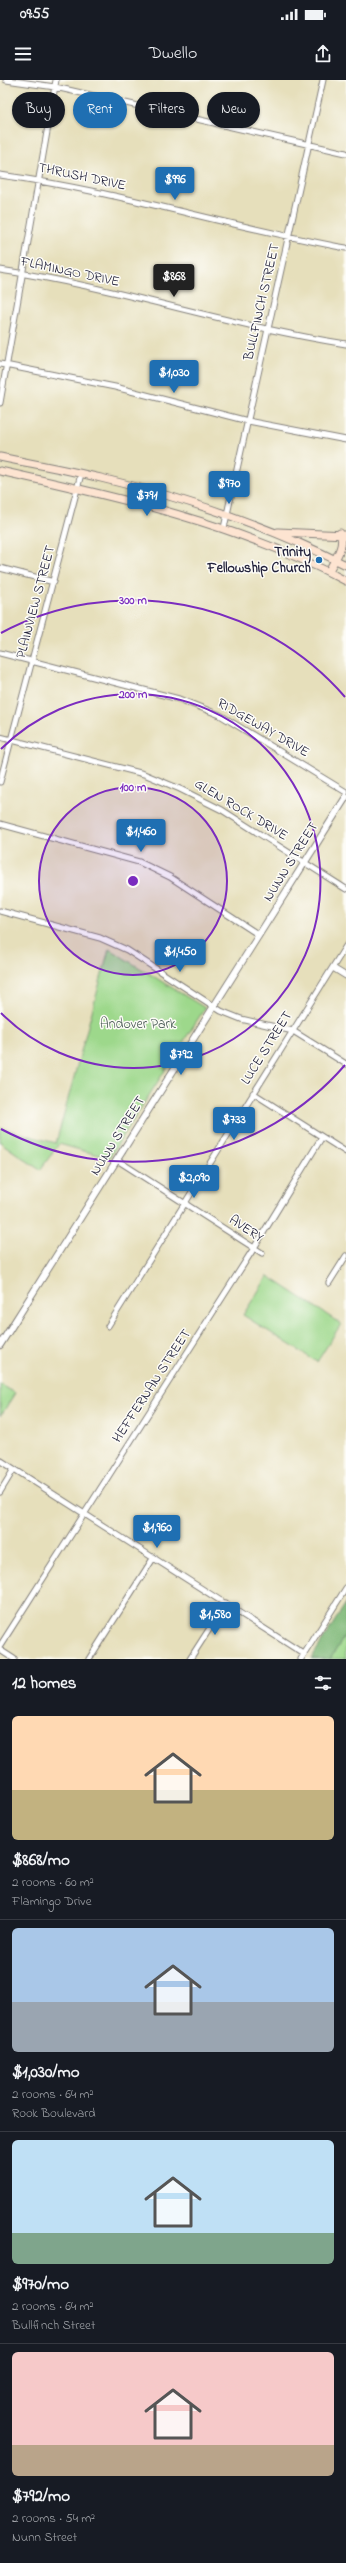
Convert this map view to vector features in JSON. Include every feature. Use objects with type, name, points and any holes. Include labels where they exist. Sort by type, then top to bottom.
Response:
[{"type":"main road","points":[[0,457],[100,477],[228,514],[346,565]]},
{"type":"main road","points":[[0,471],[78,488],[224,528],[329,571],[346,581]]},
{"type":"main road","points":[[269,531],[343,534],[342,538],[344,545],[329,571]]},
{"type":"street","points":[[6,80],[55,87],[308,146],[346,153]]},
{"type":"street","points":[[0,403],[56,80]]},
{"type":"street","name":"BULLFINCH STREET","points":[[224,528],[323,80]]},
{"type":"street","name":"THRUSH DRIVE","points":[[0,175],[38,180],[161,206],[289,238],[346,248]]},
{"type":"street","name":"FLAMINGO DRIVE","points":[[0,270],[22,273],[268,330],[346,344]]},
{"type":"street","points":[[0,364],[115,387],[248,421],[346,440]]},
{"type":"street","name":"PLAINVIEW STREET","points":[[0,782],[54,582],[81,474]]},
{"type":"street","points":[[0,568],[54,582]]},
{"type":"street","name":"RIDGEWAY DRIVE","points":[[0,652],[179,699],[220,715],[346,792]]},
{"type":"street","name":"GLEN ROCK DRIVE","points":[[0,737],[144,774],[180,788],[222,810],[346,888]]},
{"type":"street","name":"NUNN STREET","points":[[0,1345],[346,797]]},
{"type":"street","points":[[0,824],[139,862],[170,877],[259,935]]},
{"type":"street","points":[[0,911],[100,938],[127,950],[240,1019],[293,1031],[346,1064]]},
{"type":"street","name":"LUCE STREET","points":[[108,1326],[346,946]]},
{"type":"street","points":[[333,968],[346,976]]},
{"type":"street","points":[[253,1093],[346,1152]]},
{"type":"street","name":"HEFFERNAN STREET","points":[[0,1646],[254,1248],[322,1137]]},
{"type":"street","name":"AVERY","points":[[117,1160],[262,1254]]},
{"type":"street","points":[[329,1283],[346,1256]]},
{"type":"street","points":[[0,1460],[226,1603],[303,1656],[346,1588]]},
{"type":"street","points":[[0,1492],[14,1469]]},
{"type":"street","points":[[89,1659],[154,1557]]},
{"type":"street","points":[[190,1659],[226,1603]]},
{"type":"street","points":[[0,1650],[14,1659]]},
{"type":"green space","name":"Andover Park","points":[[109,949],[205,1008],[109,1158],[59,1144],[40,1170],[0,1142],[0,1128],[56,1143]]},
{"type":"green space","points":[[268,1276],[341,1324],[317,1362],[243,1315]]},
{"type":"green space","points":[[0,1384],[15,1393],[0,1417]]},
{"type":"green space","points":[[346,1603],[346,1634],[330,1659],[311,1659]]},
{"type":"green space","points":[[346,1634],[346,1659],[330,1659]]},
{"type":"place","name":"Trinity Fellowship Church","points":[[319,560]]}]
